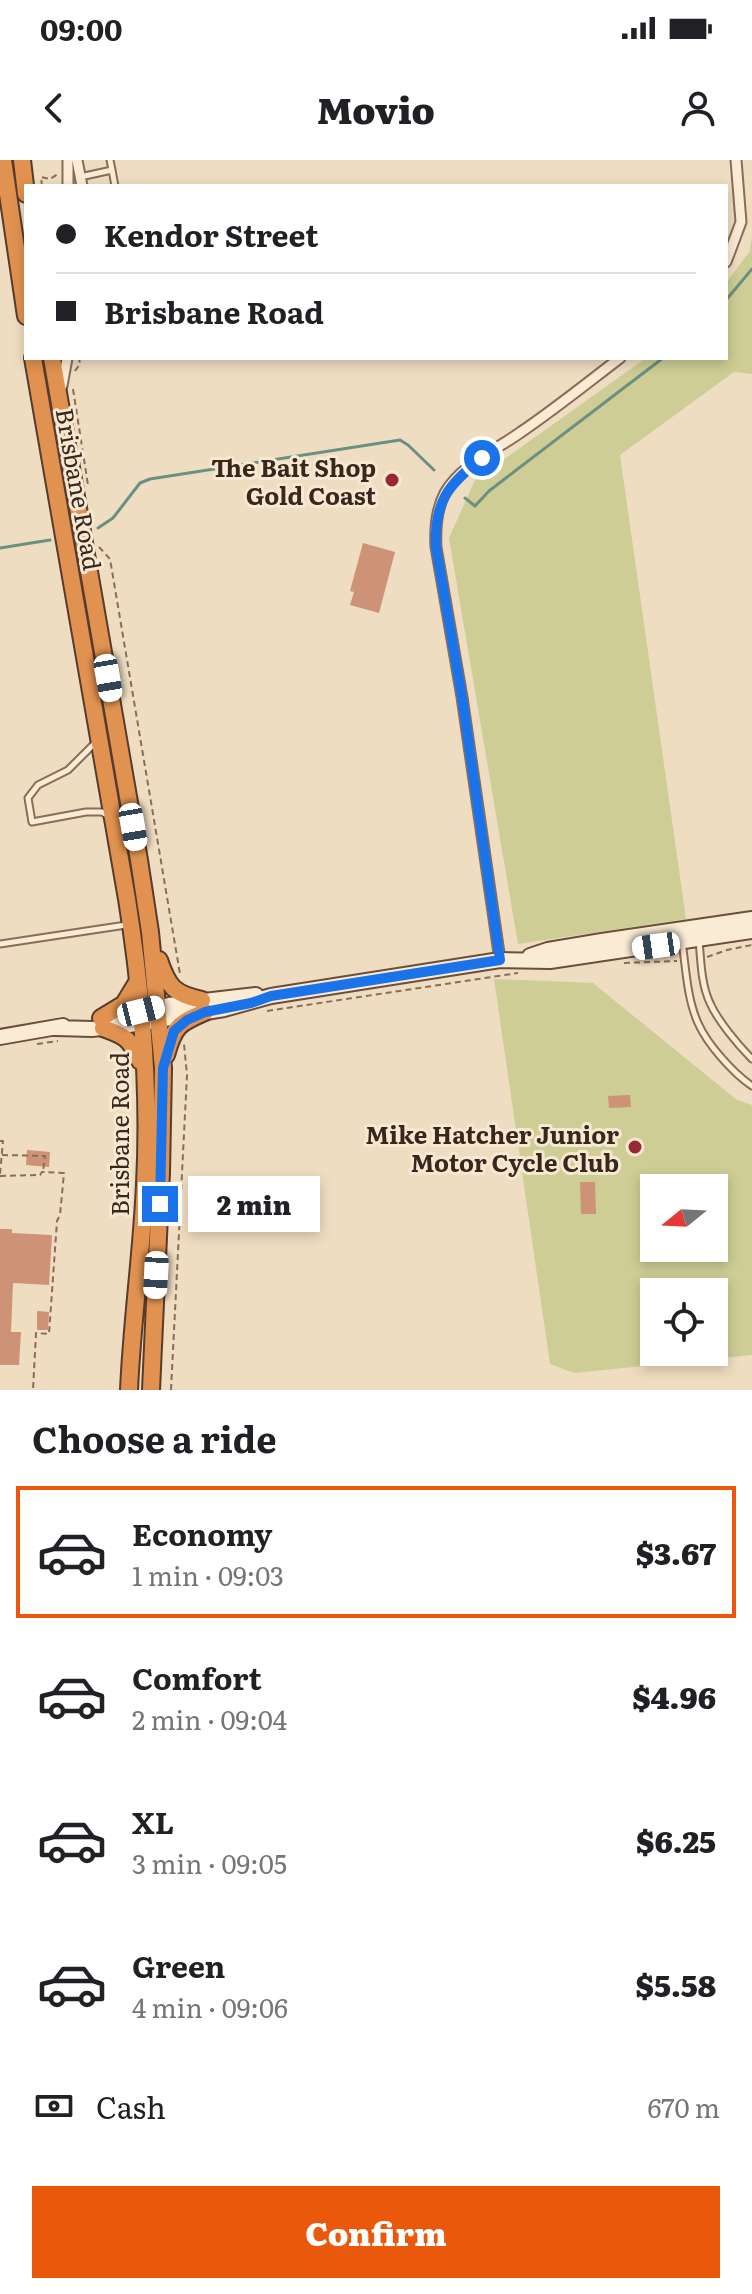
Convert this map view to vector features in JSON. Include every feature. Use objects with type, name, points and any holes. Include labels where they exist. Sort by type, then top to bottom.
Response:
[{"type":"highway","points":[[3,160],[19,198]]},
{"type":"highway","points":[[22,160],[19,198],[24,282]]},
{"type":"highway","name":"Brisbane Road","points":[[33,360],[114,821],[138,981],[145,1073],[145,1184],[129,1390]]},
{"type":"highway","name":"Brisbane Road","points":[[52,360],[150,932],[159,1013],[163,1068],[161,1172],[151,1390]]},
{"type":"highway","points":[[150,932],[169,985],[204,1006],[177,1027],[163,1068]]},
{"type":"highway","points":[[138,981],[124,1004],[102,1023],[130,1041],[145,1073]]},
{"type":"street","points":[[67,184],[68,160]]},
{"type":"street","points":[[77,160],[81,181]]},
{"type":"street","points":[[728,257],[741,222],[736,160]]},
{"type":"street","points":[[61,409],[67,360]]},
{"type":"street","points":[[500,960],[462,697],[436,547],[439,508],[446,491],[459,476],[617,360]]},
{"type":"street","points":[[699,934],[752,919]]},
{"type":"street","points":[[0,1037],[141,1017],[250,994],[269,1004],[500,960],[526,965],[699,934],[752,931]]},
{"type":"lane","points":[[110,160],[115,184]]},
{"type":"lane","points":[[81,181],[112,170]]},
{"type":"lane","points":[[99,738],[68,770],[38,785],[28,798],[32,822],[86,812],[102,812],[114,821]]},
{"type":"lane","points":[[0,944],[131,924]]},
{"type":"lane","points":[[699,934],[710,1003],[752,1059]]},
{"type":"lane","points":[[681,937],[690,995],[698,1023],[724,1060],[752,1086]]},
{"type":"path","points":[[42,184],[41,177],[53,177],[60,170]]},
{"type":"path","points":[[711,956],[752,945]]},
{"type":"path","points":[[613,964],[673,961]]},
{"type":"path","points":[[269,1004],[526,965]]},
{"type":"path","points":[[0,1141],[3,1141],[0,1176],[64,1173],[57,1221],[49,1334],[36,1333],[33,1390]]},
{"type":"path","points":[[2,1155],[45,1156],[42,1172]]},
{"type":"green space","points":[[752,236],[752,374],[734,372],[620,455],[686,919],[518,944],[449,538],[475,480],[643,360],[728,360],[728,280],[750,251]]},
{"type":"green space","name":"Mike Hatcher Junior Motor Cycle Club","points":[[494,979],[593,983],[737,1100],[752,1105],[752,1355],[728,1357],[728,1278],[640,1278],[640,1366],[643,1366],[574,1373],[550,1364]]},
{"type":"building","points":[[363,543],[395,552],[379,613],[350,605],[354,592],[350,591]]},
{"type":"building","points":[[630,1095],[631,1107],[609,1108],[608,1096]]},
{"type":"building","points":[[27,1150],[50,1152],[49,1167],[26,1165]]},
{"type":"building","points":[[580,1182],[595,1182],[596,1214],[581,1214]]},
{"type":"building","points":[[0,1229],[12,1229],[12,1233],[52,1235],[49,1285],[13,1283],[11,1332],[21,1332],[19,1365],[0,1365]]},
{"type":"building","points":[[37,1311],[49,1312],[48,1330],[37,1330]]},
{"type":"waterway","points":[[728,298],[752,269]]},
{"type":"waterway","points":[[465,498],[475,506],[489,491],[660,360]]},
{"type":"waterway","points":[[98,528],[113,518],[140,483],[150,479],[400,440],[434,470]]},
{"type":"waterway","points":[[0,548],[50,540]]},
{"type":"place","name":"The Bait Shop Gold Coast","points":[[392,480]]},
{"type":"place","name":"Mike Hatcher Junior Motor Cycle Club","points":[[635,1147]]},
{"type":"route","points":[[160,1204],[163,1068],[174,1031],[181,1023],[205,1012],[271,996],[500,960],[435,530],[446,491],[482,458]]}]
